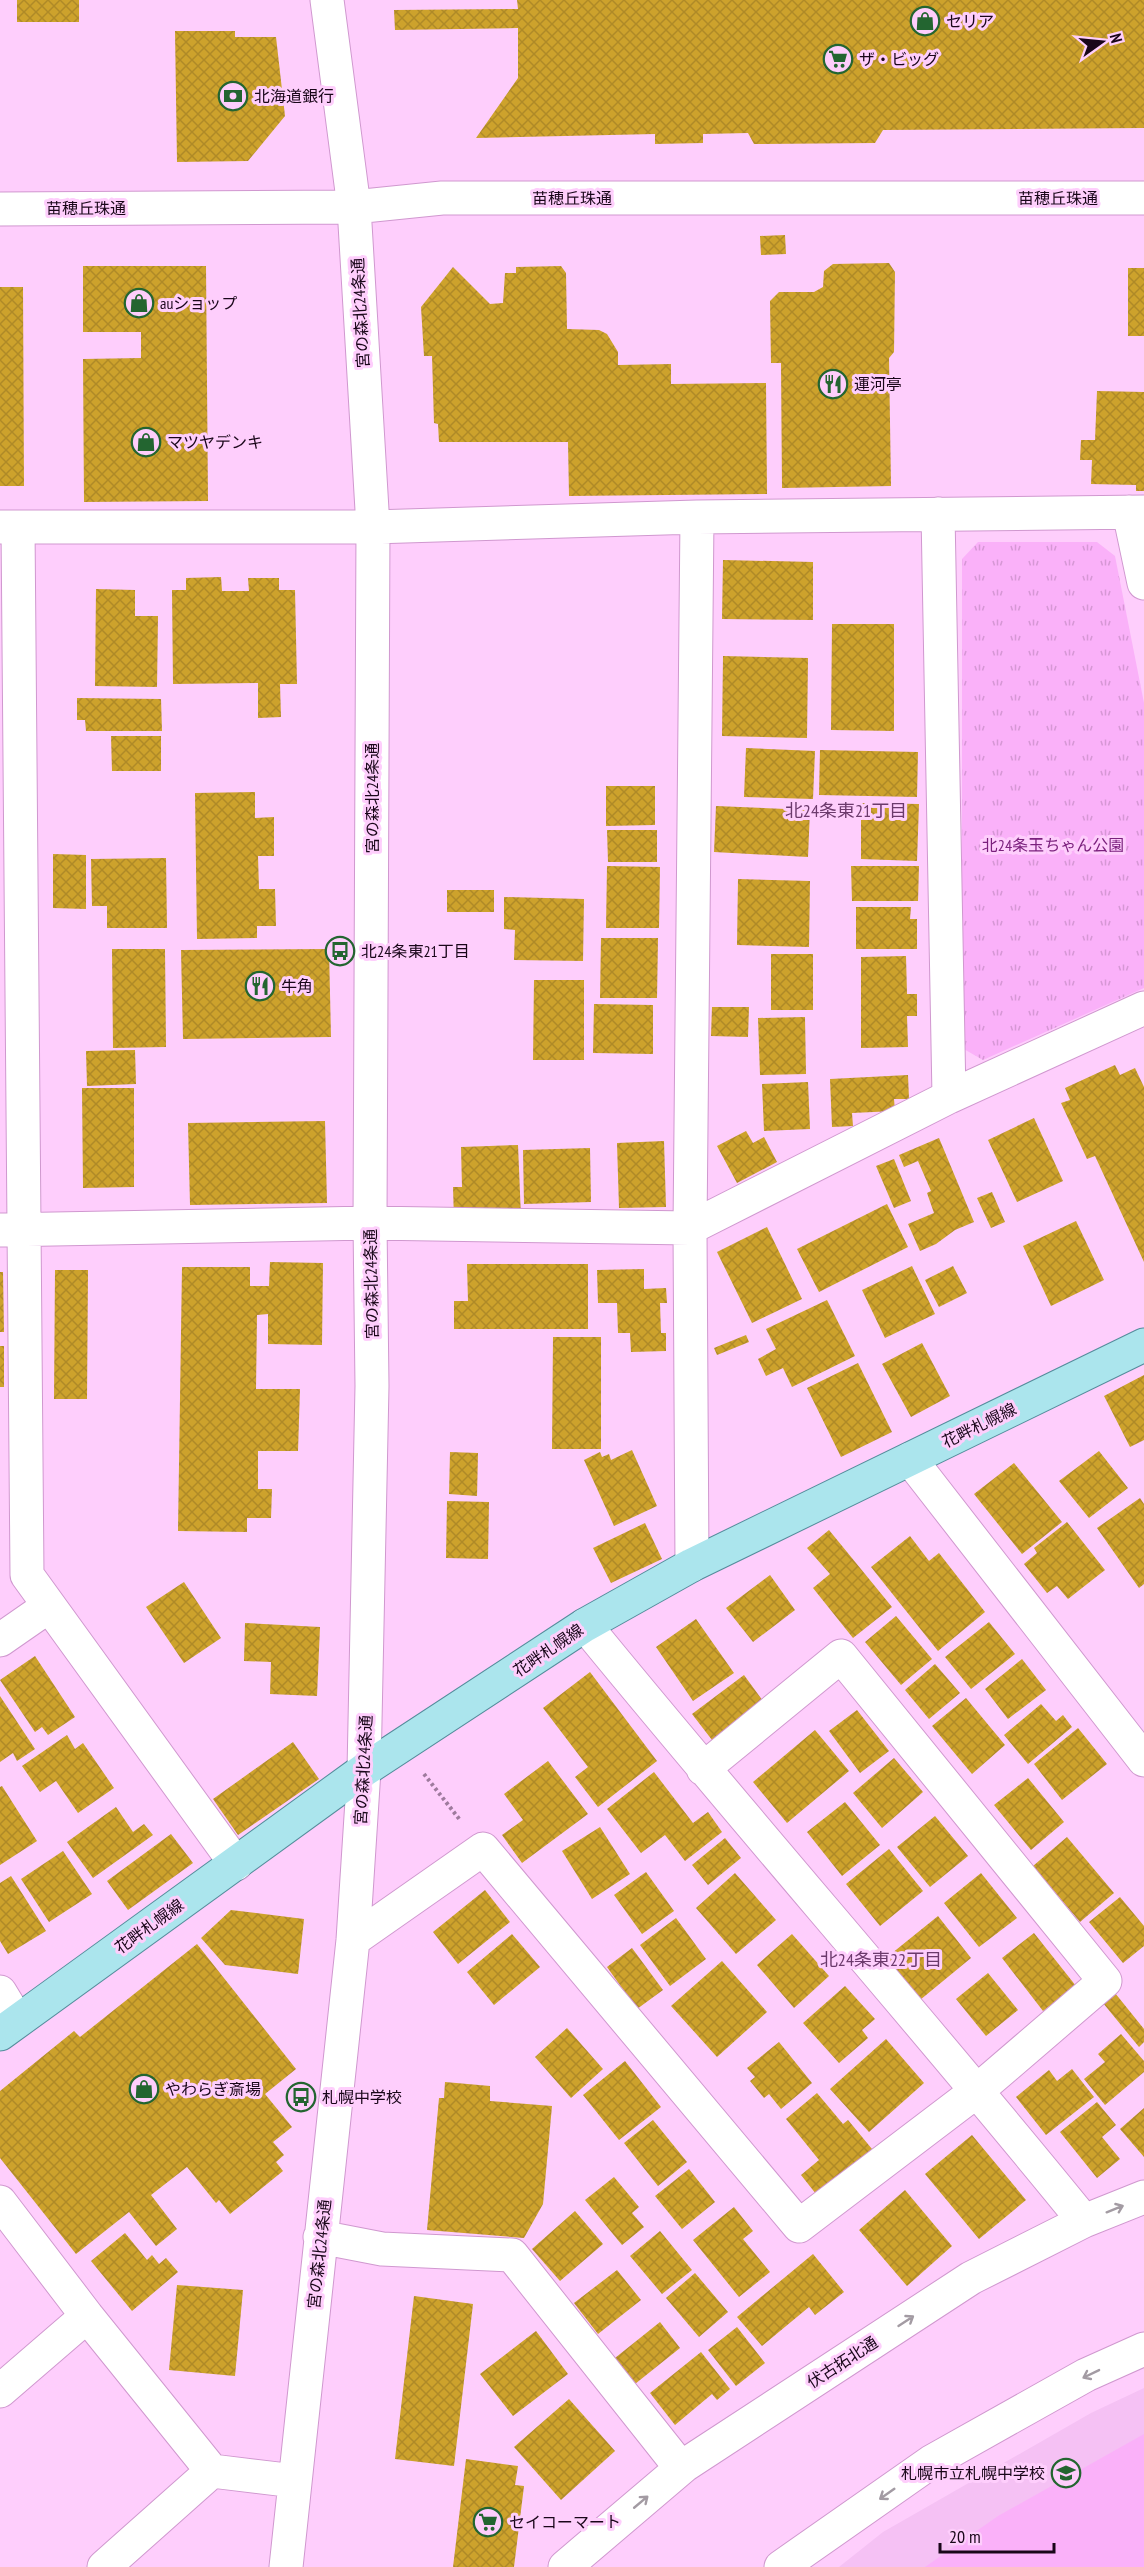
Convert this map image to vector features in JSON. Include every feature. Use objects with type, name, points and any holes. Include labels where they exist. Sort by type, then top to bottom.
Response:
[{"type":"main road","name":"花畔札幌線","points":[[9,2027],[364,1770],[585,1625],[692,1565],[1144,1345]]},
{"type":"street","name":"宮の森北24条通","points":[[286,2567],[353,1941],[364,1770],[372,1386],[370,1223],[373,527],[354,207],[327,0]]},
{"type":"street","name":"苗穂丘珠通","points":[[0,209],[354,207],[442,198],[1144,198]]},
{"type":"street","points":[[236,1864],[27,1575],[12,1418],[9,527],[373,527],[697,517],[1137,512],[1144,583]]},
{"type":"street","points":[[938,514],[949,1097]]},
{"type":"street","points":[[692,1565],[690,1228],[697,517]]},
{"type":"street","points":[[13,1230],[370,1223],[690,1228],[949,1097],[1144,1008]]},
{"type":"street","points":[[910,1459],[1144,1760]]},
{"type":"street","points":[[0,1640],[49,1606]]},
{"type":"street","points":[[585,1625],[703,1769],[978,2090],[1084,2221]]},
{"type":"street","points":[[353,1941],[483,1849],[800,2226],[978,2090],[1105,1981],[841,1656],[703,1769]]},
{"type":"street","points":[[0,1992],[9,2027]]},
{"type":"street","name":"伏古拓北通","points":[[565,2567],[681,2468],[971,2278],[1084,2221],[1144,2197]]},
{"type":"street","points":[[0,2202],[87,2316],[212,2471],[295,2481]]},
{"type":"street","points":[[320,2237],[382,2249],[512,2254],[681,2468]]},
{"type":"street","points":[[0,2391],[87,2316]]},
{"type":"street","points":[[781,2567],[932,2462],[1086,2375],[1144,2349]]},
{"type":"street","points":[[104,2567],[212,2471]]},
{"type":"path","points":[[418,1766],[483,1849]]},
{"type":"shaded area","name":"札幌市立札幌中学校","points":[[1144,2388],[1144,2567],[839,2567],[883,2532],[1091,2413]]},
{"type":"green space","name":"北24条玉ちゃん公園","points":[[978,542],[1097,542],[1115,556],[1144,703],[1144,988],[983,1060],[962,1048],[962,559]]},
{"type":"green space","points":[[1144,2434],[1144,2567],[925,2567],[998,2516]]},
{"type":"building","points":[[17,0],[79,0],[79,22],[17,22]]},
{"type":"building","name":"ザ・ビッグ","points":[[517,0],[1144,0],[1144,128],[883,130],[875,143],[754,144],[748,133],[703,134],[703,143],[655,144],[655,134],[476,138],[518,78],[518,28],[395,30],[394,10],[518,9]]},
{"type":"building","points":[[175,31],[235,31],[235,37],[276,37],[285,116],[248,161],[177,162]]},
{"type":"building","points":[[785,235],[786,254],[761,255],[760,236]]},
{"type":"building","points":[[889,263],[895,272],[894,352],[889,358],[891,486],[782,488],[781,363],[771,363],[770,301],[779,292],[814,292],[823,287],[824,271],[833,264]]},
{"type":"building","points":[[83,266],[206,266],[208,501],[84,502],[83,359],[141,358],[141,332],[83,332]]},
{"type":"building","points":[[561,266],[566,273],[567,329],[599,330],[607,334],[618,352],[618,365],[671,364],[671,384],[766,383],[767,494],[569,496],[568,442],[439,442],[438,424],[434,423],[432,356],[424,356],[421,307],[453,267],[490,304],[503,303],[505,273],[516,273],[516,267]]},
{"type":"building","points":[[1128,268],[1144,268],[1144,336],[1128,336]]},
{"type":"building","points":[[0,287],[23,287],[24,486],[0,486]]},
{"type":"building","points":[[1097,391],[1144,392],[1144,491],[1136,491],[1136,485],[1091,484],[1092,460],[1080,460],[1081,440],[1095,440]]},
{"type":"building","points":[[723,560],[813,562],[813,620],[722,619]]},
{"type":"building","points":[[221,577],[222,591],[249,591],[248,578],[279,578],[279,590],[295,590],[297,684],[280,684],[281,717],[258,718],[258,683],[173,684],[172,590],[186,590],[186,578]]},
{"type":"building","points":[[96,589],[135,590],[135,616],[158,616],[157,687],[95,686]]},
{"type":"building","points":[[832,624],[894,624],[894,731],[831,730]]},
{"type":"building","points":[[723,656],[808,658],[807,738],[722,736]]},
{"type":"building","points":[[77,698],[161,699],[162,731],[86,731],[85,720],[77,720]]},
{"type":"building","points":[[111,736],[161,736],[161,771],[112,771]]},
{"type":"building","points":[[746,748],[815,751],[813,799],[744,797]]},
{"type":"building","points":[[820,750],[918,752],[917,797],[819,795]]},
{"type":"building","points":[[606,786],[655,786],[655,825],[606,826]]},
{"type":"building","points":[[255,792],[255,818],[274,817],[274,856],[258,856],[259,889],[275,889],[276,926],[257,926],[257,938],[197,939],[195,793]]},
{"type":"building","points":[[861,803],[919,804],[917,861],[861,859]]},
{"type":"building","points":[[716,806],[810,810],[808,857],[714,852]]},
{"type":"building","points":[[607,830],[657,830],[657,862],[608,862]]},
{"type":"building","points":[[53,854],[86,855],[86,909],[53,908]]},
{"type":"building","points":[[166,858],[167,928],[107,928],[107,906],[92,906],[91,859]]},
{"type":"building","points":[[607,866],[660,867],[659,928],[606,928]]},
{"type":"building","points":[[851,866],[919,866],[918,901],[852,901]]},
{"type":"building","points":[[738,879],[810,881],[809,947],[737,945]]},
{"type":"building","points":[[447,890],[494,890],[494,912],[447,912]]},
{"type":"building","points":[[504,897],[584,899],[583,961],[514,960],[515,930],[504,929]]},
{"type":"building","points":[[856,907],[911,907],[910,919],[917,919],[917,949],[856,949]]},
{"type":"building","points":[[601,938],[658,938],[657,998],[600,998]]},
{"type":"building","points":[[112,949],[165,949],[166,1047],[113,1048]]},
{"type":"building","points":[[329,949],[331,1037],[183,1039],[181,950]]},
{"type":"building","points":[[771,954],[813,954],[813,1010],[771,1010]]},
{"type":"building","points":[[906,956],[907,994],[917,994],[917,1016],[907,1016],[908,1047],[861,1048],[861,957]]},
{"type":"building","points":[[534,980],[584,980],[584,1060],[533,1060]]},
{"type":"building","points":[[594,1004],[653,1005],[653,1054],[593,1053]]},
{"type":"building","points":[[712,1007],[749,1007],[748,1037],[711,1036]]},
{"type":"building","points":[[805,1017],[806,1074],[760,1075],[758,1018]]},
{"type":"building","points":[[135,1050],[136,1084],[87,1086],[86,1051]]},
{"type":"building","points":[[1115,1065],[1120,1075],[1135,1068],[1144,1087],[1144,1262],[1095,1156],[1087,1159],[1061,1103],[1070,1100],[1065,1088]]},
{"type":"building","points":[[908,1075],[909,1099],[894,1099],[895,1111],[852,1113],[853,1126],[832,1127],[830,1079]]},
{"type":"building","points":[[808,1082],[810,1129],[764,1131],[762,1084]]},
{"type":"building","points":[[82,1088],[134,1088],[134,1187],[83,1188]]},
{"type":"building","points":[[1034,1118],[1063,1181],[1017,1202],[988,1140]]},
{"type":"building","points":[[325,1121],[327,1203],[190,1205],[188,1123]]},
{"type":"building","points":[[746,1131],[753,1143],[764,1137],[777,1162],[737,1183],[717,1146]]},
{"type":"building","points":[[939,1138],[974,1222],[955,1230],[936,1244],[920,1251],[908,1224],[934,1213],[927,1193],[931,1191],[918,1161],[904,1167],[899,1155]]},
{"type":"building","points":[[664,1141],[666,1207],[619,1208],[617,1143]]},
{"type":"building","points":[[518,1145],[521,1217],[454,1220],[453,1187],[462,1187],[461,1147]]},
{"type":"building","points":[[590,1148],[591,1202],[524,1204],[523,1150]]},
{"type":"building","points":[[894,1159],[911,1201],[894,1208],[876,1166]]},
{"type":"building","points":[[992,1192],[1005,1222],[991,1228],[977,1198]]},
{"type":"building","points":[[887,1204],[908,1247],[819,1292],[797,1249]]},
{"type":"building","points":[[1076,1221],[1104,1280],[1051,1306],[1023,1246]]},
{"type":"building","points":[[767,1227],[802,1299],[752,1323],[717,1252]]},
{"type":"building","points":[[270,1262],[323,1263],[322,1345],[268,1344],[268,1314],[257,1315],[256,1389],[300,1389],[298,1451],[258,1451],[258,1489],[272,1489],[271,1518],[247,1518],[247,1532],[178,1531],[182,1267],[250,1267],[250,1286],[269,1286]]},
{"type":"building","points":[[467,1264],[588,1264],[588,1329],[454,1329],[454,1301],[468,1301]]},
{"type":"building","points":[[912,1266],[935,1314],[885,1338],[862,1290]]},
{"type":"building","points":[[953,1266],[967,1293],[939,1307],[925,1280]]},
{"type":"building","points":[[644,1269],[644,1289],[666,1288],[667,1303],[660,1303],[661,1333],[666,1333],[666,1351],[631,1352],[630,1333],[618,1333],[617,1303],[598,1303],[597,1270]]},
{"type":"building","points":[[55,1270],[88,1270],[87,1399],[54,1399]]},
{"type":"building","points":[[0,1272],[3,1272],[4,1332],[0,1332]]},
{"type":"building","points":[[827,1300],[855,1356],[792,1387],[783,1368],[766,1376],[758,1359],[776,1349],[766,1329]]},
{"type":"building","points":[[746,1335],[749,1342],[717,1355],[714,1348]]},
{"type":"building","points":[[553,1337],[601,1337],[601,1449],[552,1449]]},
{"type":"building","points":[[922,1343],[950,1396],[911,1417],[882,1364]]},
{"type":"building","points":[[0,1346],[4,1346],[4,1387],[0,1387]]},
{"type":"building","points":[[858,1363],[892,1432],[841,1457],[807,1388]]},
{"type":"building","points":[[1144,1375],[1144,1440],[1130,1447],[1104,1396]]},
{"type":"building","points":[[632,1450],[657,1506],[614,1526],[584,1460],[600,1452],[602,1457],[609,1454],[611,1460]]},
{"type":"building","points":[[1099,1451],[1128,1488],[1089,1518],[1059,1481]]},
{"type":"building","points":[[450,1452],[478,1453],[477,1496],[449,1494]]},
{"type":"building","points":[[1014,1463],[1062,1522],[1022,1554],[974,1494]]},
{"type":"building","points":[[1140,1498],[1144,1504],[1144,1584],[1139,1588],[1097,1528]]},
{"type":"building","points":[[447,1501],[489,1502],[488,1559],[446,1558]]},
{"type":"building","points":[[1067,1522],[1105,1570],[1068,1599],[1057,1586],[1047,1593],[1024,1564],[1037,1553],[1034,1548]]},
{"type":"building","points":[[645,1523],[662,1559],[611,1583],[593,1548]]},
{"type":"building","points":[[829,1530],[892,1607],[853,1638],[813,1588],[830,1574],[807,1548]]},
{"type":"building","points":[[910,1536],[929,1561],[939,1553],[985,1612],[938,1651],[871,1567]]},
{"type":"building","points":[[770,1575],[795,1610],[753,1642],[726,1608]]},
{"type":"building","points":[[184,1582],[221,1638],[184,1663],[146,1607]]},
{"type":"building","points":[[896,1616],[932,1659],[901,1685],[865,1642]]},
{"type":"building","points":[[696,1619],[734,1673],[693,1701],[656,1647]]},
{"type":"building","points":[[989,1622],[1015,1654],[971,1689],[945,1657]]},
{"type":"building","points":[[245,1623],[320,1627],[317,1696],[270,1694],[271,1662],[244,1661]]},
{"type":"building","points":[[35,1656],[75,1717],[48,1735],[42,1727],[35,1732],[0,1680]]},
{"type":"building","points":[[1022,1659],[1046,1690],[1008,1719],[985,1689]]},
{"type":"building","points":[[935,1664],[960,1693],[929,1719],[905,1690]]},
{"type":"building","points":[[590,1672],[657,1761],[598,1807],[575,1777],[588,1767],[543,1708]]},
{"type":"building","points":[[744,1675],[763,1701],[712,1740],[692,1714]]},
{"type":"building","points":[[0,1696],[35,1749],[17,1761],[13,1753],[0,1762]]},
{"type":"building","points":[[966,1698],[1005,1745],[972,1774],[932,1726]]},
{"type":"building","points":[[1041,1704],[1056,1721],[1063,1715],[1072,1727],[1028,1764],[1004,1735]]},
{"type":"building","points":[[857,1710],[889,1751],[860,1773],[829,1731]]},
{"type":"building","points":[[1078,1728],[1107,1764],[1062,1800],[1034,1764]]},
{"type":"building","points":[[815,1730],[849,1771],[787,1823],[753,1782]]},
{"type":"building","points":[[67,1735],[75,1749],[83,1743],[114,1788],[78,1813],[56,1781],[40,1792],[22,1766]]},
{"type":"building","points":[[293,1742],[319,1779],[238,1835],[213,1799]]},
{"type":"building","points":[[894,1758],[923,1792],[882,1828],[853,1793]]},
{"type":"building","points":[[548,1761],[588,1814],[522,1863],[502,1835],[523,1820],[504,1794]]},
{"type":"building","points":[[654,1772],[693,1823],[708,1812],[722,1832],[685,1861],[665,1835],[641,1853],[607,1809]]},
{"type":"building","points":[[1028,1778],[1064,1822],[1031,1850],[994,1805]]},
{"type":"building","points":[[2,1786],[37,1841],[0,1865],[0,1787]]},
{"type":"building","points":[[845,1802],[880,1845],[842,1876],[807,1832]]},
{"type":"building","points":[[116,1807],[133,1832],[144,1824],[153,1835],[93,1878],[67,1842]]},
{"type":"building","points":[[935,1816],[968,1856],[930,1887],[897,1847]]},
{"type":"building","points":[[600,1827],[630,1874],[592,1899],[562,1851]]},
{"type":"building","points":[[171,1834],[193,1863],[128,1910],[107,1881]]},
{"type":"building","points":[[1067,1837],[1114,1893],[1080,1922],[1033,1866]]},
{"type":"building","points":[[725,1838],[741,1858],[708,1885],[692,1865]]},
{"type":"building","points":[[889,1849],[923,1891],[880,1926],[846,1884]]},
{"type":"building","points":[[63,1851],[92,1894],[49,1922],[21,1879]]},
{"type":"building","points":[[646,1872],[674,1911],[642,1934],[614,1895]]},
{"type":"building","points":[[735,1873],[776,1920],[736,1954],[696,1908]]},
{"type":"building","points":[[981,1873],[1017,1918],[979,1947],[944,1903]]},
{"type":"building","points":[[11,1876],[46,1931],[8,1954],[0,1941],[0,1883]]},
{"type":"building","points":[[485,1890],[510,1922],[458,1964],[433,1932]]},
{"type":"building","points":[[1120,1897],[1144,1926],[1144,1946],[1123,1963],[1089,1922]]},
{"type":"building","points":[[231,1910],[304,1919],[298,1974],[225,1965],[201,1938]]},
{"type":"building","points":[[938,1916],[971,1958],[920,2000],[886,1958]]},
{"type":"building","points":[[676,1918],[706,1959],[670,1986],[640,1945]]},
{"type":"building","points":[[1034,1933],[1076,1986],[1043,2011],[1002,1958]]},
{"type":"building","points":[[512,1934],[540,1967],[494,2005],[467,1972]]},
{"type":"building","points":[[792,1934],[829,1976],[794,2008],[757,1965]]},
{"type":"building","points":[[197,1944],[296,2069],[265,2094],[292,2127],[273,2142],[284,2155],[276,2162],[283,2171],[230,2214],[219,2200],[216,2203],[187,2167],[151,2195],[177,2229],[156,2246],[129,2212],[76,2254],[0,2158],[0,2091],[74,2031],[80,2037]]},
{"type":"building","points":[[632,1948],[663,1990],[637,2009],[607,1967]]},
{"type":"building","points":[[722,1961],[767,2012],[717,2057],[671,2006]]},
{"type":"building","points":[[988,1973],[1018,2010],[986,2036],[956,1999]]},
{"type":"building","points":[[845,1986],[875,2019],[862,2030],[868,2038],[839,2063],[803,2023]]},
{"type":"building","points":[[1115,1993],[1144,2029],[1144,2042],[1139,2047],[1103,2003]]},
{"type":"building","points":[[567,2028],[603,2069],[571,2098],[535,2057]]},
{"type":"building","points":[[1121,2034],[1144,2061],[1144,2072],[1105,2105],[1084,2079],[1105,2062],[1098,2054]]},
{"type":"building","points":[[886,2039],[924,2083],[869,2132],[830,2089]]},
{"type":"building","points":[[779,2042],[812,2083],[781,2109],[769,2094],[764,2098],[750,2081],[755,2077],[747,2068]]},
{"type":"building","points":[[625,2061],[661,2107],[619,2140],[583,2095]]},
{"type":"building","points":[[1072,2069],[1094,2097],[1046,2135],[1016,2097],[1049,2070],[1057,2081]]},
{"type":"building","points":[[445,2082],[490,2086],[490,2101],[552,2106],[543,2204],[524,2238],[427,2230],[439,2098],[444,2098]]},
{"type":"building","points":[[817,2093],[843,2124],[848,2120],[877,2155],[856,2173],[850,2166],[816,2194],[801,2175],[819,2160],[786,2119]]},
{"type":"building","points":[[1097,2102],[1116,2125],[1102,2137],[1120,2159],[1097,2178],[1060,2132]]},
{"type":"building","points":[[1144,2108],[1144,2157],[1120,2129]]},
{"type":"building","points":[[653,2120],[687,2162],[658,2186],[624,2143]]},
{"type":"building","points":[[972,2135],[1026,2200],[979,2239],[925,2174]]},
{"type":"building","points":[[689,2169],[715,2202],[682,2229],[655,2196]]},
{"type":"building","points":[[614,2177],[639,2207],[632,2213],[644,2227],[622,2245],[585,2200]]},
{"type":"building","points":[[905,2190],[952,2246],[907,2286],[859,2230]]},
{"type":"building","points":[[734,2207],[753,2231],[743,2239],[770,2272],[739,2297],[693,2240]]},
{"type":"building","points":[[575,2211],[603,2244],[560,2281],[532,2249]]},
{"type":"building","points":[[660,2231],[692,2270],[662,2294],[630,2256]]},
{"type":"building","points":[[125,2233],[147,2260],[152,2255],[159,2264],[166,2258],[178,2272],[132,2311],[91,2261]]},
{"type":"building","points":[[813,2254],[844,2292],[815,2315],[809,2307],[762,2346],[737,2317]]},
{"type":"building","points":[[617,2270],[641,2300],[598,2334],[574,2303]]},
{"type":"building","points":[[695,2273],[728,2312],[699,2337],[666,2298]]},
{"type":"building","points":[[177,2285],[243,2290],[235,2376],[169,2370]]},
{"type":"building","points":[[414,2296],[473,2304],[454,2466],[395,2459]]},
{"type":"building","points":[[660,2322],[680,2348],[635,2384],[615,2358]]},
{"type":"building","points":[[737,2327],[765,2363],[736,2386],[708,2350]]},
{"type":"building","points":[[536,2331],[568,2374],[513,2416],[480,2374]]},
{"type":"building","points":[[701,2352],[730,2389],[717,2400],[712,2394],[675,2425],[650,2393]]},
{"type":"building","points":[[569,2399],[615,2451],[561,2500],[514,2447]]},
{"type":"building","points":[[466,2459],[518,2466],[515,2485],[524,2486],[514,2567],[453,2567]]},
{"type":"place","name":"セリア","points":[[925,21]]},
{"type":"place","name":"ザ・ビッグ","points":[[838,59]]},
{"type":"place","name":"北海道銀行","points":[[233,96]]},
{"type":"place","name":"auショップ","points":[[139,303]]},
{"type":"place","name":"運河亭","points":[[833,384]]},
{"type":"place","name":"マツヤデンキ","points":[[146,442]]},
{"type":"place","name":"北24条東21丁目","points":[[340,951]]},
{"type":"place","name":"牛角","points":[[260,986]]},
{"type":"place","name":"やわらぎ斎場","points":[[144,2089]]},
{"type":"place","name":"札幌中学校","points":[[301,2097]]},
{"type":"place","name":"札幌市立札幌中学校","points":[[1066,2473]]},
{"type":"place","name":"セイコーマート","points":[[488,2522]]},
{"type":"district","name":"北24条東21丁目","points":[[846,810]]},
{"type":"district","name":"北24条東22丁目","points":[[881,1959]]}]
